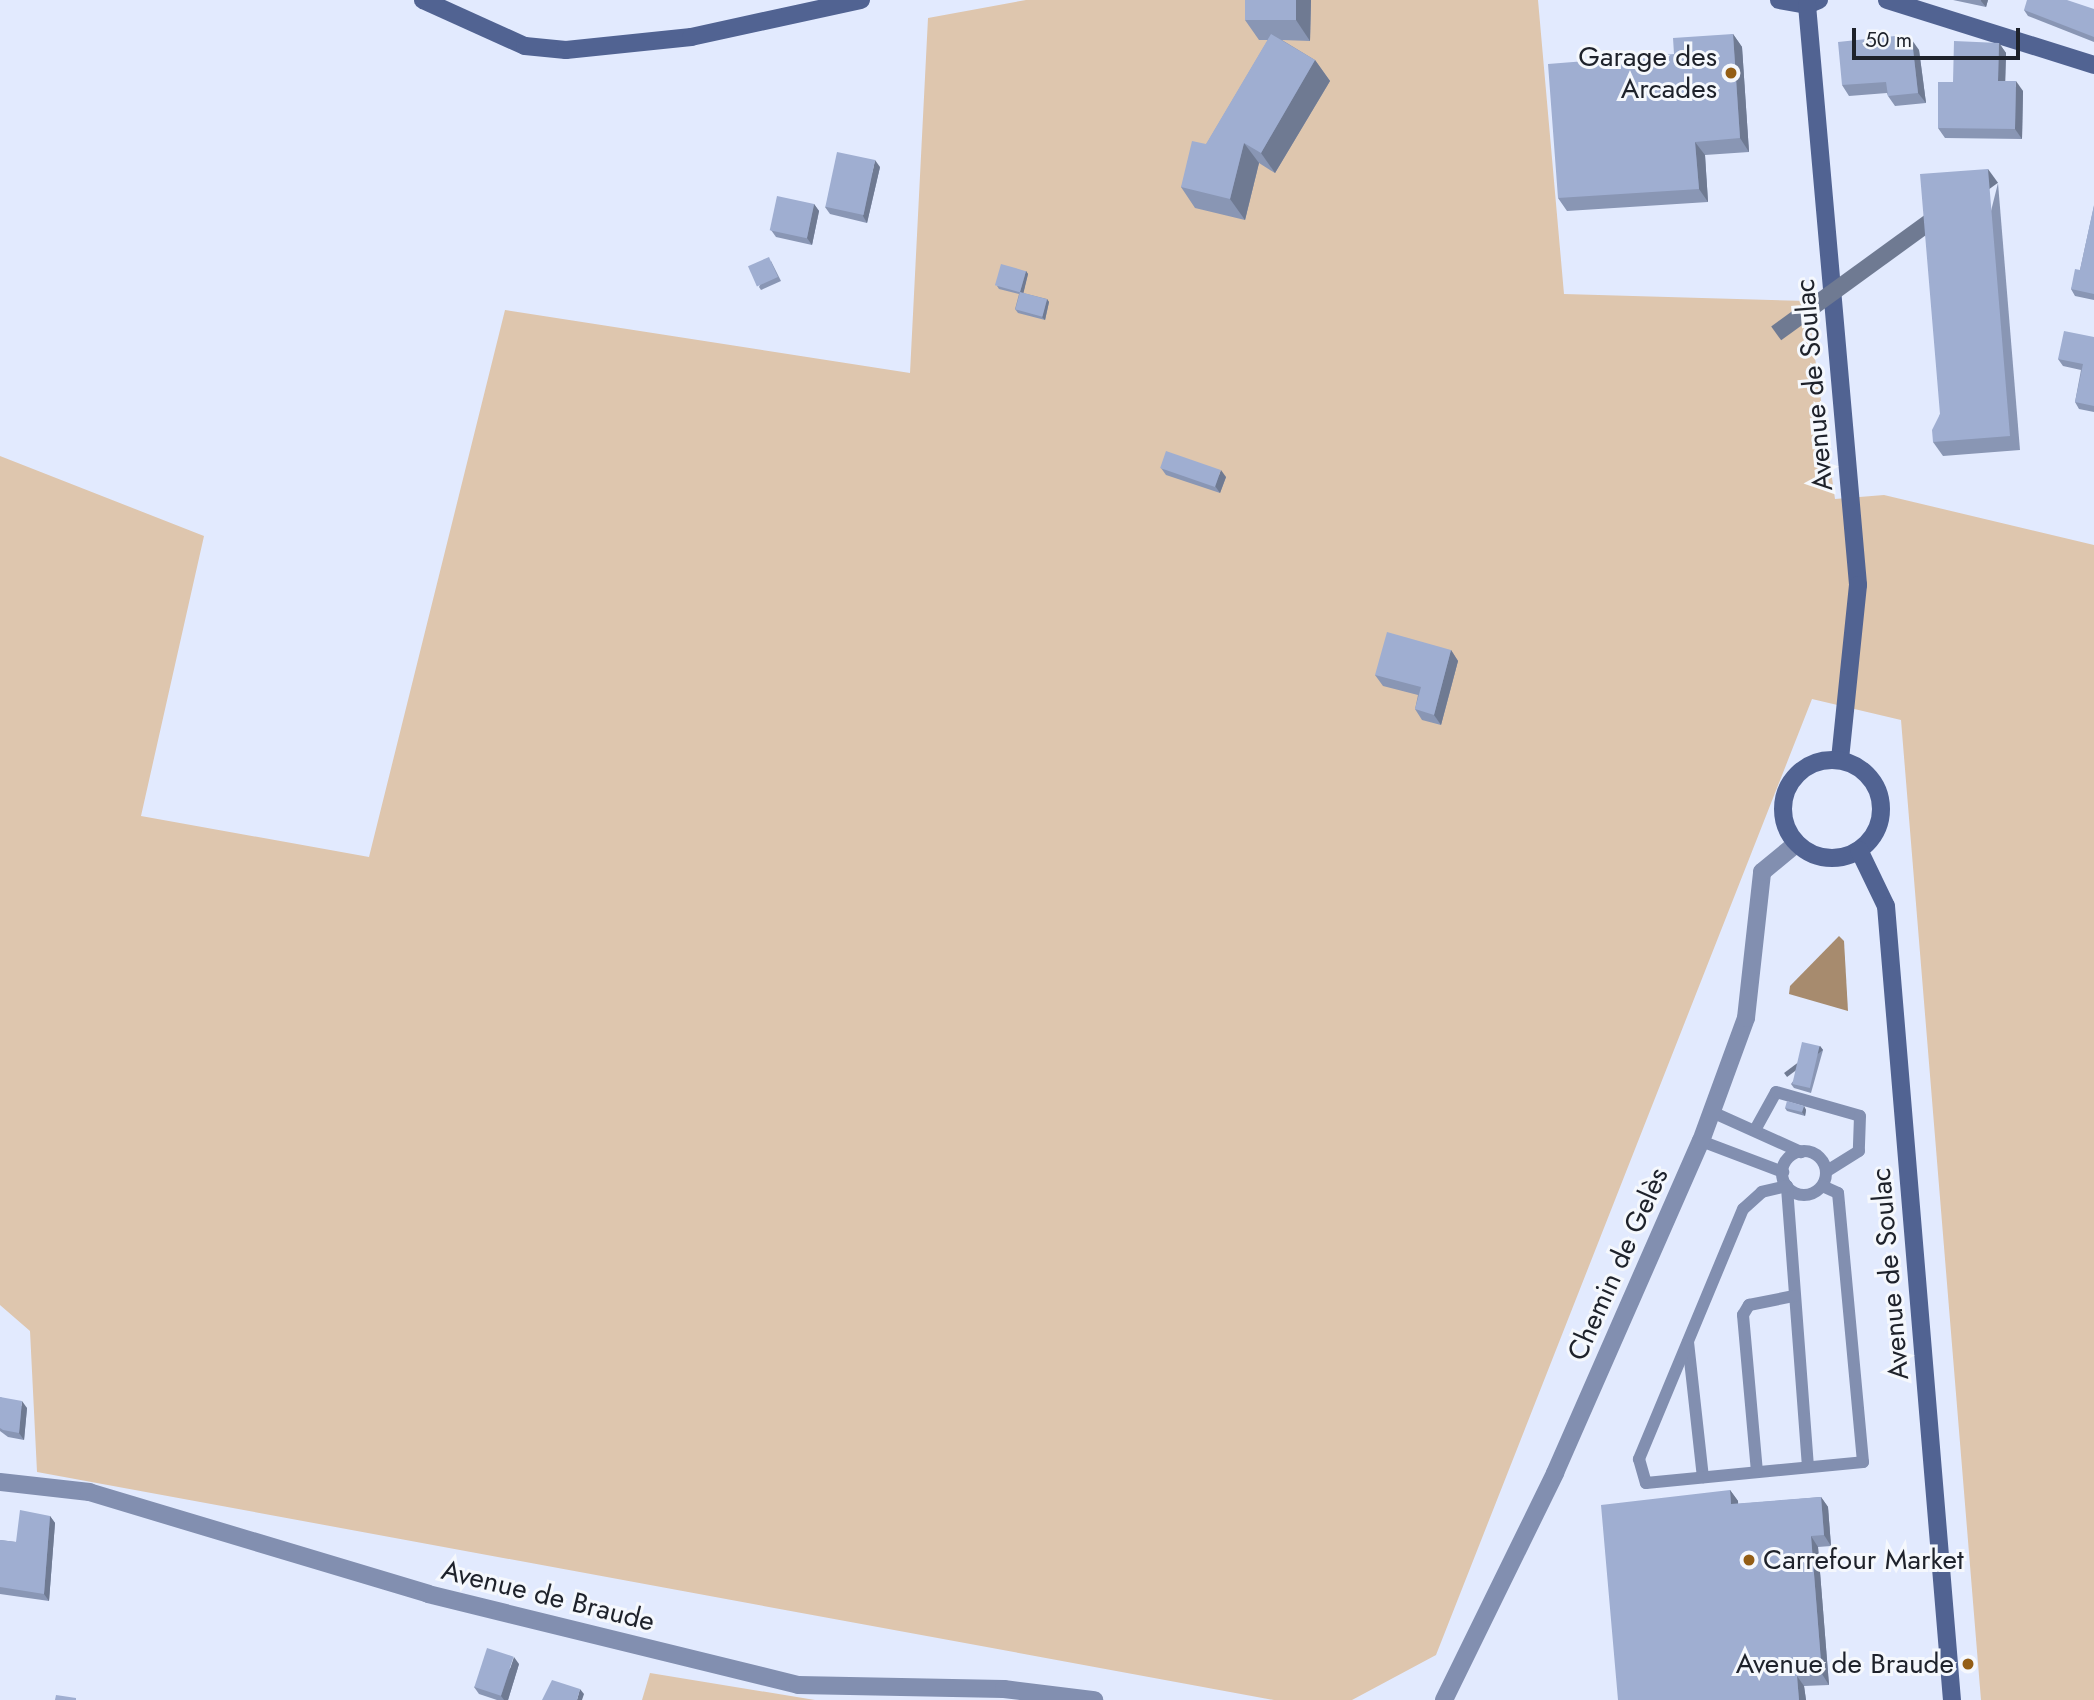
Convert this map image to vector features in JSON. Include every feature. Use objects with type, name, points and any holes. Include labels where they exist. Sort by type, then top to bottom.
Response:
[{"type":"main road","points":[[423,0],[526,46],[566,50],[691,37],[862,0]]},
{"type":"main road","points":[[1779,0],[1813,3]]},
{"type":"main road","points":[[1889,0],[2094,65]]},
{"type":"main road","name":"Avenue de Soulac","points":[[1813,3],[1858,585],[1840,759]]},
{"type":"main road","points":[[1840,759],[1864,771],[1875,785],[1881,804],[1871,838],[1859,850],[1832,858],[1811,853],[1797,843],[1784,822],[1783,805],[1792,780],[1804,768],[1840,759]]},
{"type":"main road","name":"Avenue de Soulac","points":[[1859,850],[1886,906],[1952,1700]]},
{"type":"street","name":"Chemin de Gelès","points":[[1444,1700],[1555,1473],[1701,1140],[1746,1018],[1762,872],[1797,843]]},
{"type":"street","name":"Avenue de Braude","points":[[0,1482],[89,1492],[428,1594],[798,1685],[1004,1689],[1094,1700]]},
{"type":"lane","points":[[1755,1130],[1776,1091],[1860,1116],[1859,1151],[1826,1172]]},
{"type":"lane","points":[[1712,1112],[1821,1159],[1826,1172],[1822,1186],[1805,1195],[1787,1186],[1762,1192],[1743,1209],[1639,1459],[1646,1483],[1863,1462],[1838,1193],[1822,1186]]},
{"type":"lane","points":[[1701,1140],[1783,1172]]},
{"type":"lane","points":[[1801,1152],[1788,1159],[1783,1172],[1787,1186],[1808,1467]]},
{"type":"lane","points":[[1758,1472],[1742,1315],[1749,1305],[1794,1296]]},
{"type":"lane","points":[[1688,1341],[1703,1477]]},
{"type":"shaded area","points":[[1026,0],[1538,0],[1564,294],[1807,301],[1835,499],[1884,495],[2094,545],[2094,1700],[1981,1700],[1901,720],[1812,699],[1436,1655],[1352,1700],[1274,1700],[37,1472],[30,1331],[0,1305],[0,456],[204,536],[141,816],[369,857],[505,310],[910,373],[928,18]]},
{"type":"shaded area","points":[[1839,936],[1844,941],[1848,1011],[1789,994],[1790,986]]},
{"type":"shaded area","points":[[650,1673],[815,1700],[642,1700]]},
{"type":"building","points":[[1245,0],[1296,0],[1296,20],[1245,20]]},
{"type":"building","points":[[2027,0],[2067,0],[2094,9],[2094,37],[2024,10]]},
{"type":"building","points":[[1271,34],[1315,60],[1261,153],[1244,143],[1230,199],[1181,187],[1192,141],[1206,144]]},
{"type":"building","points":[[1733,34],[1740,138],[1695,142],[1699,189],[1558,198],[1548,64],[1674,54],[1673,38]]},
{"type":"building","points":[[1895,36],[1895,41],[1912,40],[1918,93],[1888,96],[1886,82],[1842,85],[1838,42]]},
{"type":"building","points":[[1954,41],[1999,43],[1998,81],[2016,81],[2015,129],[1938,128],[1938,82],[1953,82]]},
{"type":"building","points":[[837,152],[875,160],[864,215],[825,207]]},
{"type":"building","points":[[1988,169],[2010,436],[1933,442],[1932,430],[1940,414],[1920,174]]},
{"type":"building","points":[[777,196],[814,204],[807,238],[770,230]]},
{"type":"building","points":[[2094,205],[2094,294],[2071,289],[2075,269],[2080,270]]},
{"type":"building","points":[[769,257],[778,277],[757,286],[748,266]]},
{"type":"building","points":[[1001,264],[1026,271],[1020,292],[995,285]]},
{"type":"building","points":[[1020,292],[1047,299],[1042,317],[1015,309]]},
{"type":"building","points":[[2064,331],[2094,337],[2094,406],[2075,402],[2083,364],[2058,359]]},
{"type":"building","points":[[1166,451],[1221,470],[1215,487],[1160,468]]},
{"type":"building","points":[[1387,632],[1451,650],[1434,715],[1415,709],[1421,687],[1375,675]]},
{"type":"building","points":[[1802,1042],[1820,1046],[1810,1088],[1792,1084]]},
{"type":"building","points":[[1787,1101],[1804,1106],[1802,1112],[1785,1108]]},
{"type":"building","points":[[0,1397],[22,1401],[19,1433],[0,1428]]},
{"type":"building","points":[[1730,1490],[1731,1504],[1821,1497],[1824,1535],[1811,1536],[1822,1674],[1797,1676],[1799,1700],[1618,1700],[1601,1505]]},
{"type":"building","points":[[20,1510],[50,1516],[44,1594],[0,1587],[0,1540],[16,1542]]},
{"type":"building","points":[[487,1648],[514,1657],[501,1696],[474,1687]]},
{"type":"building","points":[[552,1680],[580,1689],[577,1700],[542,1700]]},
{"type":"building","points":[[56,1695],[76,1698],[76,1700],[55,1700]]},
{"type":"place","name":"Garage des Arcades","points":[[1731,73]]},
{"type":"place","name":"Carrefour Market","points":[[1749,1560]]},
{"type":"place","name":"Avenue de Braude","points":[[1968,1664]]}]
